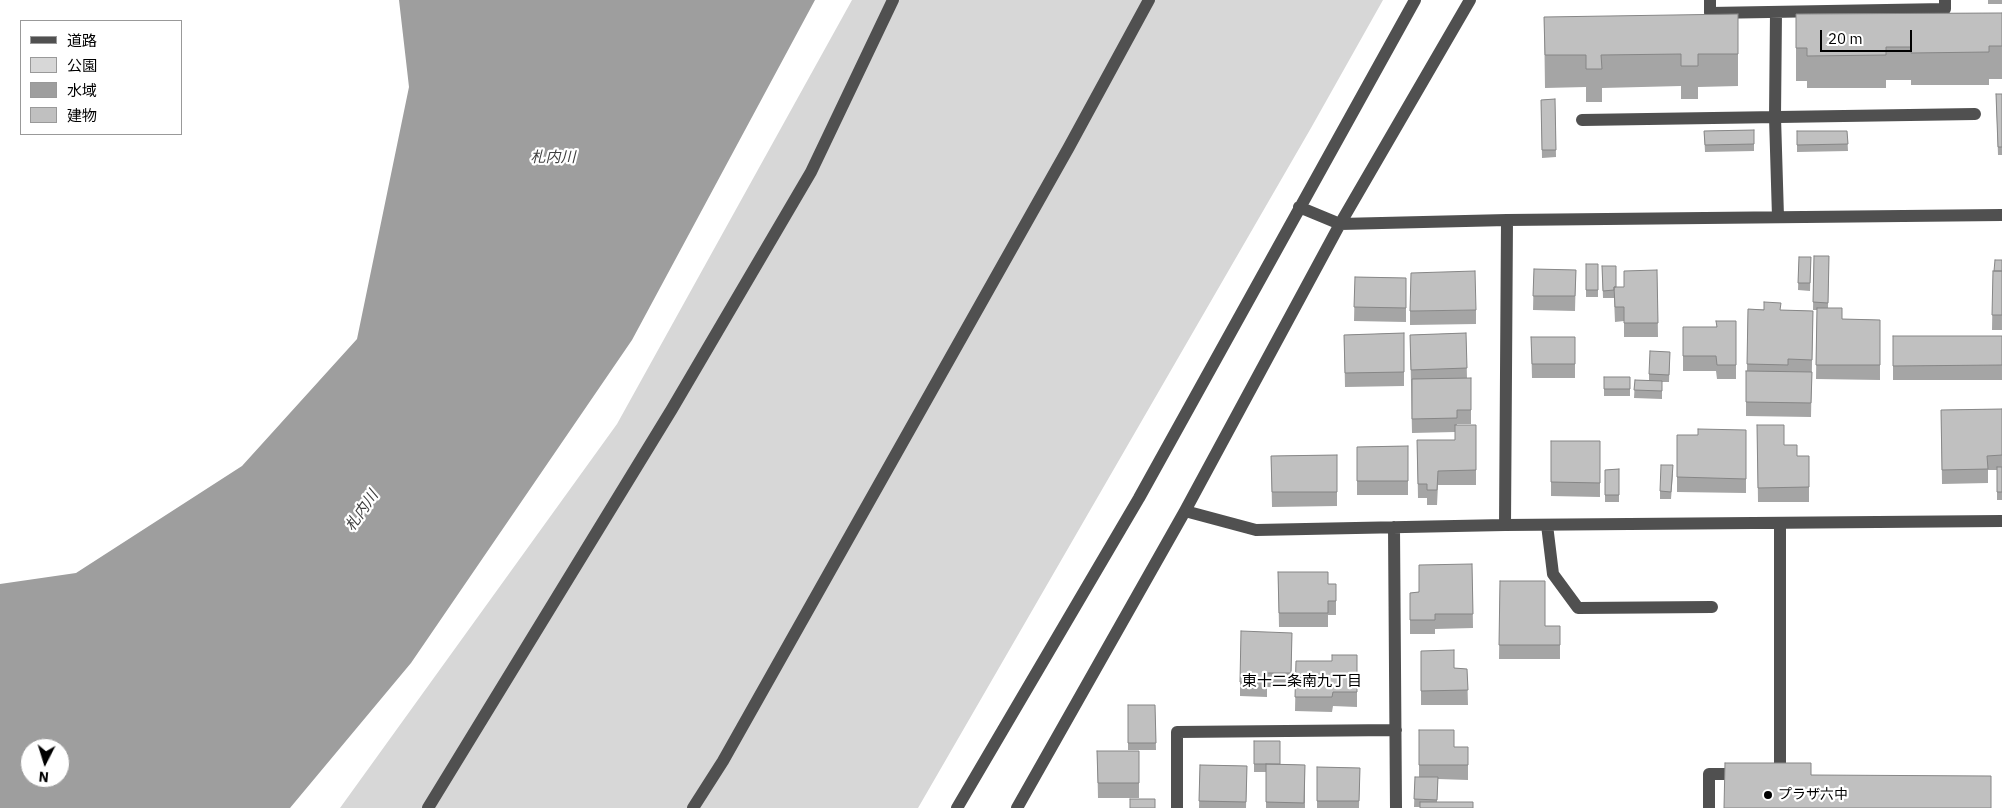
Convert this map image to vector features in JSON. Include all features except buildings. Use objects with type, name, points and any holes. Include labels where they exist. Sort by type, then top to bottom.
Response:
[{"type":"street","points":[[428,808],[672,409],[811,172],[893,0]]},
{"type":"street","points":[[693,808],[737,735],[1069,146],[1148,0]]},
{"type":"street","points":[[957,808],[1139,498],[1414,0]]},
{"type":"street","points":[[1017,808],[1185,511],[1340,224],[1470,0]]},
{"type":"street","points":[[1710,0],[1710,14],[1945,9],[1944,0]]},
{"type":"street","points":[[1776,12],[1775,117],[1778,217]]},
{"type":"street","points":[[1582,120],[1976,114]]},
{"type":"street","points":[[1299,207],[1340,224],[1507,220],[2002,215]]},
{"type":"street","points":[[1505,525],[1507,220]]},
{"type":"street","points":[[1185,511],[1256,530],[1505,525],[2002,521]]},
{"type":"street","points":[[1708,808],[1709,774],[1780,774],[1780,523]]},
{"type":"street","points":[[1547,525],[1553,574],[1578,608],[1712,607]]},
{"type":"street","points":[[1394,527],[1396,808]]},
{"type":"street","points":[[1177,808],[1177,732],[1396,730]]},
{"type":"green space","points":[[852,0],[1383,0],[918,808],[340,808],[617,424]]},
{"type":"water","name":"札内川","points":[[399,0],[815,0],[632,340],[411,663],[290,808],[0,808],[0,584],[76,573],[242,466],[357,339],[409,87]]},
{"type":"place","name":"プラザ六中","points":[[1768,795]]},
{"type":"district","name":"東十二条南九丁目","points":[[1302,682]]}]
